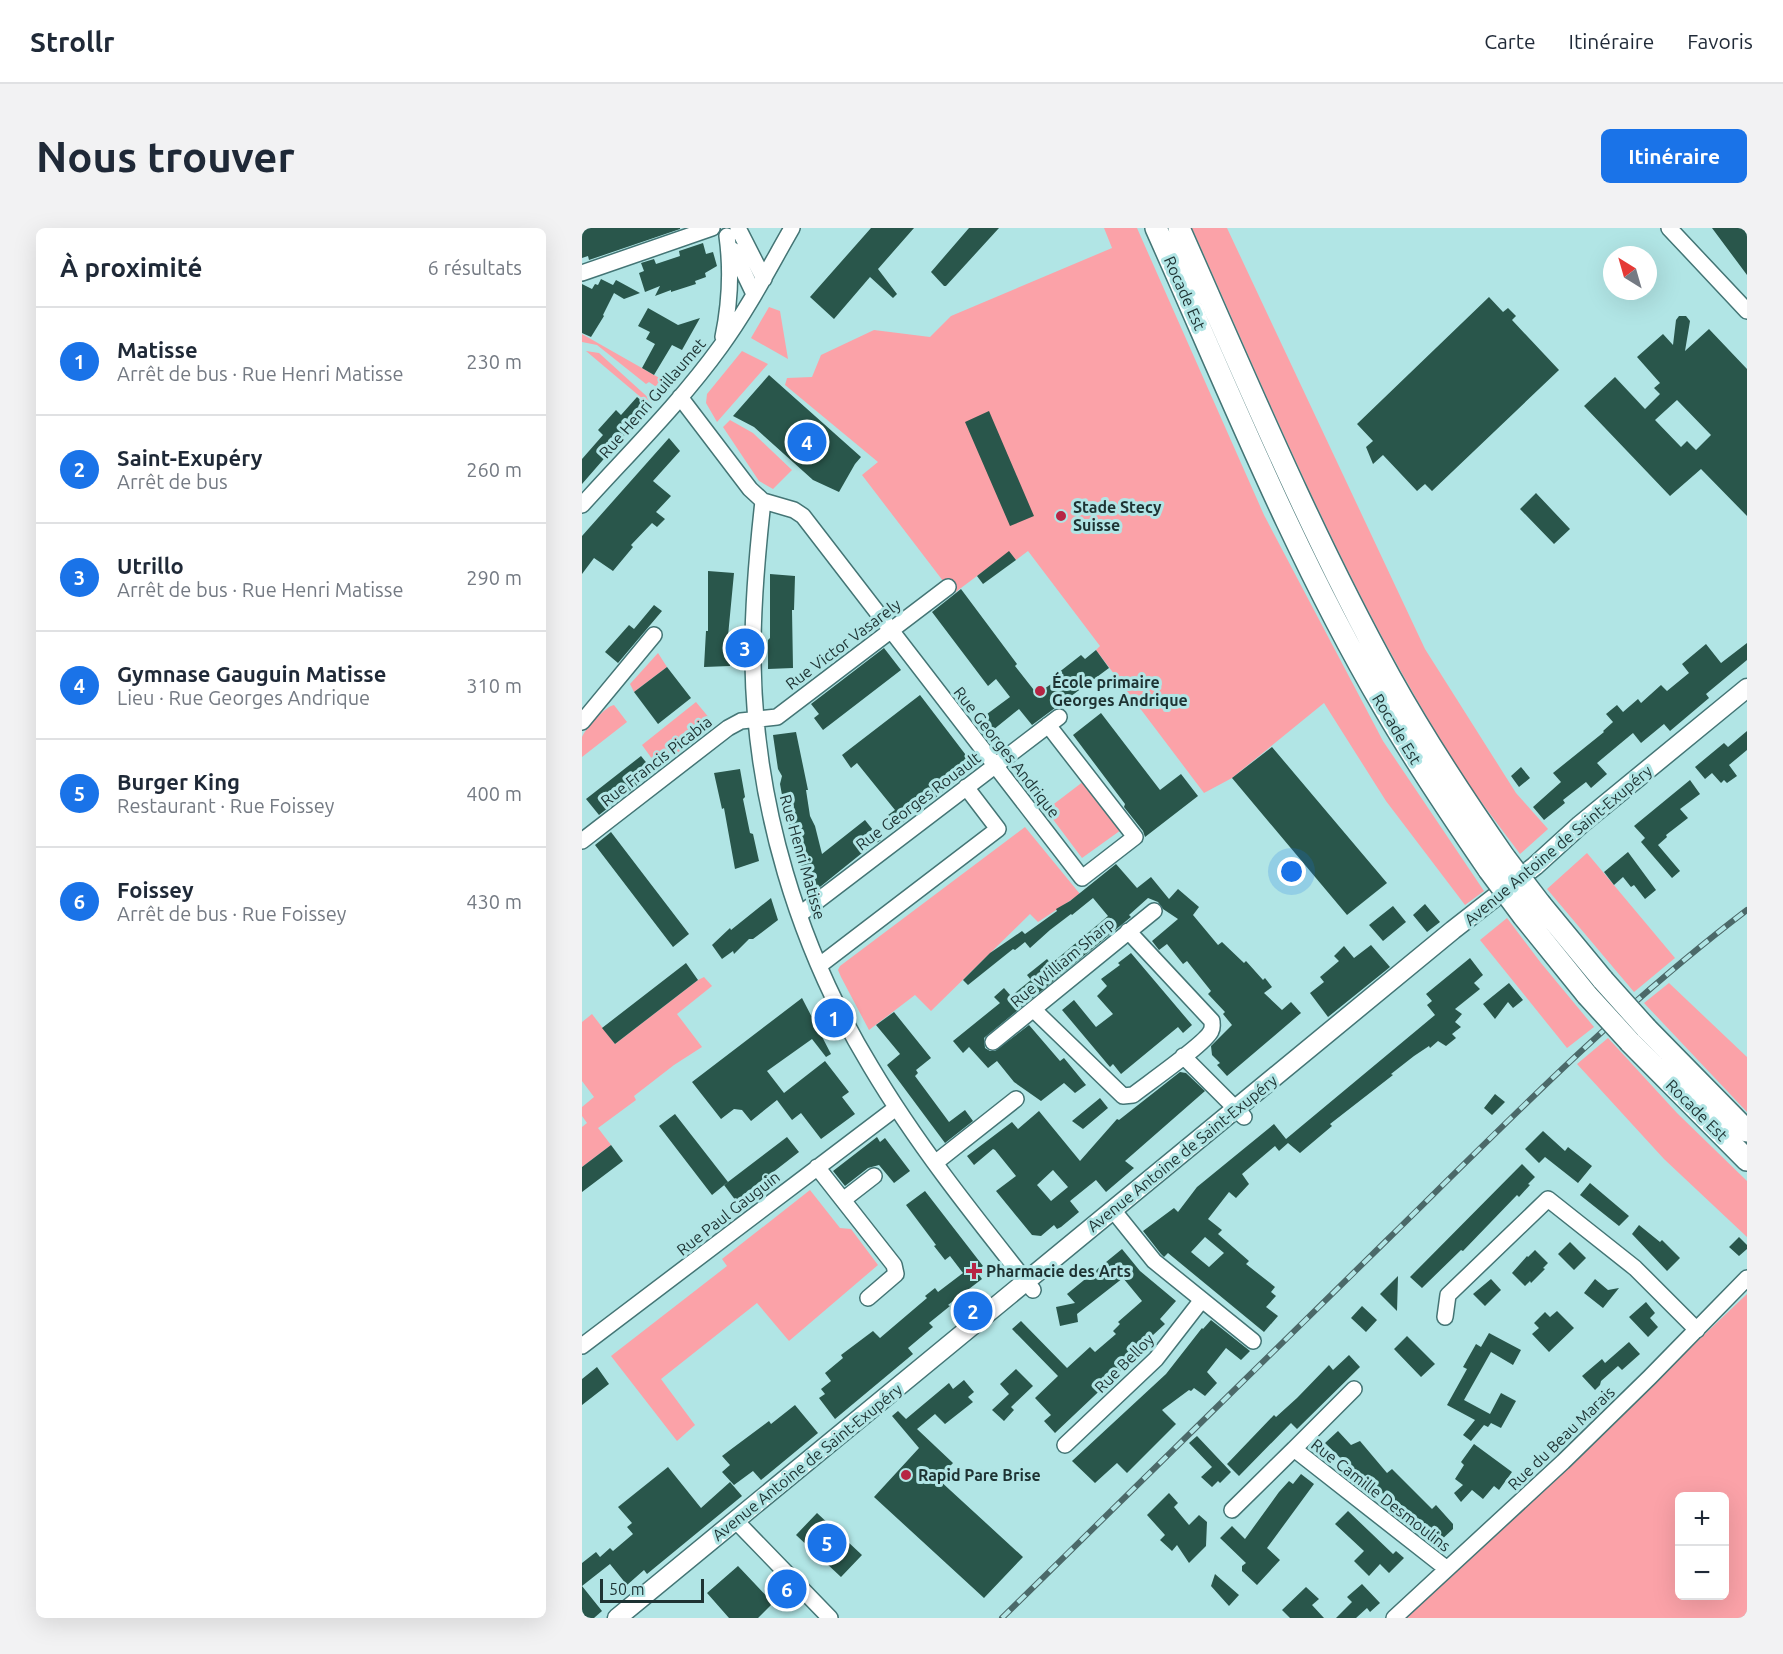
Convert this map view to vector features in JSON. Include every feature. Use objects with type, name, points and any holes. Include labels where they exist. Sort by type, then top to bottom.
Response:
[{"type":"highway","name":"Rocade Est","points":[[1156,228],[1261,464],[1324,596],[1393,723],[1441,800],[1497,864],[1532,911],[1587,995],[1630,1042],[1747,1160]]},
{"type":"highway","name":"Rocade Est","points":[[1179,228],[1271,438],[1355,612],[1425,737],[1463,796],[1497,864]]},
{"type":"highway","name":"Rocade Est","points":[[1532,911],[1603,980],[1646,1028],[1747,1131]]},
{"type":"main road","name":"Avenue Antoine de Saint-Exupéry","points":[[1240,1113],[1453,930],[1535,866],[1580,825],[1747,688]]},
{"type":"main road","name":"Avenue Antoine de Saint-Exupéry","points":[[617,1618],[739,1524],[1240,1113],[1747,703]]},
{"type":"main road","name":"Avenue Antoine de Saint-Exupéry","points":[[636,1618],[739,1524]]},
{"type":"street","points":[[582,273],[712,228]]},
{"type":"street","name":"Rue Henri Guillaumet","points":[[582,505],[680,397],[721,346],[764,279],[792,228]]},
{"type":"street","points":[[1669,228],[1747,311]]},
{"type":"street","points":[[730,231],[764,279]]},
{"type":"street","points":[[730,231],[754,294]]},
{"type":"street","points":[[721,346],[730,291],[730,231]]},
{"type":"street","points":[[680,397],[750,489],[763,501]]},
{"type":"street","name":"Rue Georges Andrique","points":[[763,501],[801,513],[1082,878],[1135,837],[1083,770],[1054,721]]},
{"type":"street","name":"Rue Henri Matisse","points":[[763,501],[757,558],[753,640],[756,720],[762,774],[769,807],[782,861],[799,915],[857,1044],[896,1108],[935,1163],[1030,1285]]},
{"type":"street","name":"Rue Victor Vasarely","points":[[756,720],[771,719],[782,713],[948,587]]},
{"type":"street","points":[[582,722],[654,635]]},
{"type":"street","name":"Rue Francis Picabia","points":[[582,841],[729,728],[741,721],[756,720]]},
{"type":"street","name":"Rue Georges Rouault","points":[[799,915],[1054,721]]},
{"type":"street","points":[[820,965],[998,829],[966,787]]},
{"type":"street","name":"Rue William Sharp","points":[[993,1042],[1154,911]]},
{"type":"street","points":[[1034,1010],[1123,1096],[1133,1095],[1183,1056],[1211,1031],[1212,1021],[1128,931]]},
{"type":"street","points":[[1183,1056],[1240,1113]]},
{"type":"street","points":[[935,1163],[1016,1099]]},
{"type":"street","name":"Rue Paul Gauguin","points":[[582,1346],[896,1108]]},
{"type":"street","points":[[818,1167],[894,1265],[896,1274],[868,1298]]},
{"type":"street","points":[[843,1200],[874,1176]]},
{"type":"street","points":[[1444,1317],[1448,1295],[1548,1199],[1635,1268],[1697,1329]]},
{"type":"street","points":[[1117,1214],[1154,1261],[1253,1341]]},
{"type":"street","name":"Rue du Beau Marais","points":[[1394,1618],[1546,1478],[1747,1278]]},
{"type":"street","name":"Rue Belloy","points":[[1065,1445],[1156,1359],[1201,1300]]},
{"type":"street","name":"Rue Camille Desmoulins","points":[[1232,1510],[1354,1389]]},
{"type":"street","name":"Rue Camille Desmoulins","points":[[1294,1449],[1447,1569]]},
{"type":"street","points":[[739,1524],[830,1618]]},
{"type":"shaded area","name":"Stade Stecy Suisse","points":[[1104,228],[1137,228],[1264,515],[1383,741],[1484,891],[1465,905],[1386,801],[1324,703],[1232,778],[1204,793],[1096,650],[1100,646],[1028,551],[1016,560],[1009,552],[953,594],[862,475],[878,462],[785,385],[787,378],[812,377],[821,355],[874,330],[930,337],[951,316],[1112,248]]},
{"type":"shaded area","points":[[1192,228],[1227,228],[1425,649],[1516,793],[1548,829],[1520,854],[1464,777],[1386,645],[1285,438]]},
{"type":"shaded area","points":[[769,307],[780,311],[788,359],[751,338]]},
{"type":"shaded area","points":[[582,334],[670,384],[664,392],[649,382],[646,384],[597,345],[582,342]]},
{"type":"shaded area","points":[[586,351],[599,353],[653,402],[650,405]]},
{"type":"shaded area","points":[[742,351],[768,364],[717,422],[706,403],[707,394]]},
{"type":"shaded area","points":[[730,420],[753,433],[792,470],[773,489],[759,481],[723,427]]},
{"type":"shaded area","points":[[658,653],[667,667],[634,692],[630,684]]},
{"type":"shaded area","points":[[696,702],[715,725],[658,767],[642,745]]},
{"type":"shaded area","points":[[614,705],[627,722],[582,757],[584,733],[601,713]]},
{"type":"shaded area","points":[[1084,781],[1121,830],[1082,858],[1046,810]]},
{"type":"shaded area","points":[[1025,827],[1080,894],[1038,922],[1030,914],[931,1011],[915,995],[869,1030],[841,977],[838,970],[840,966]]},
{"type":"shaded area","points":[[1587,853],[1675,958],[1634,992],[1547,889]]},
{"type":"shaded area","points":[[1507,918],[1594,1027],[1567,1048],[1480,940]]},
{"type":"shaded area","points":[[704,977],[712,986],[677,1014],[702,1047],[634,1096],[636,1100],[598,1128],[611,1145],[582,1167],[582,1127],[587,1123],[582,1116],[582,1107],[594,1097],[582,1081],[582,1022],[592,1014],[615,1044]]},
{"type":"shaded area","points":[[1669,983],[1747,1057],[1747,1112],[1644,1003]]},
{"type":"shaded area","points":[[1608,1038],[1677,1113],[1747,1181],[1747,1237],[1664,1159],[1577,1064]]},
{"type":"shaded area","points":[[810,1190],[840,1228],[851,1229],[878,1265],[789,1341],[757,1303],[661,1379],[695,1425],[677,1441],[611,1356],[727,1266],[722,1259]]},
{"type":"shaded area","points":[[1747,1294],[1747,1618],[1406,1618]]},
{"type":"building","points":[[582,228],[680,229],[589,260],[588,256],[582,258]]},
{"type":"building","points":[[871,228],[914,228],[878,269],[897,294],[893,298],[870,277],[834,319],[810,297]]},
{"type":"building","points":[[969,228],[999,228],[944,286],[931,272]]},
{"type":"building","points":[[1712,228],[1747,228],[1747,275]]},
{"type":"building","points":[[703,243],[706,254],[713,252],[717,266],[705,273],[706,277],[695,281],[696,284],[655,296],[660,286],[645,292],[639,273],[644,271],[641,263],[654,259],[656,264],[680,256],[679,251]]},
{"type":"building","points":[[601,279],[613,285],[616,280],[640,293],[624,299],[614,293],[591,337],[582,333],[582,284],[592,289]]},
{"type":"building","points":[[1489,297],[1503,312],[1508,308],[1516,316],[1512,320],[1559,370],[1432,491],[1425,484],[1417,491],[1383,455],[1373,464],[1366,447],[1373,441],[1357,424]]},
{"type":"building","points":[[648,308],[678,325],[700,318],[682,350],[672,345],[654,375],[642,368],[655,344],[646,339],[650,332],[638,326]]},
{"type":"building","points":[[1679,316],[1686,316],[1690,321],[1685,351],[1709,329],[1747,369],[1747,516],[1701,469],[1670,496],[1584,406],[1615,377],[1645,409],[1660,394],[1654,388],[1660,383],[1637,357],[1663,334],[1673,345],[1676,320]],"holes":[[[1677,400],[1711,435],[1696,450],[1687,441],[1681,447],[1655,420]]]},
{"type":"building","points":[[769,375],[861,457],[839,492],[813,480],[754,427],[733,416]]},
{"type":"building","points":[[637,397],[649,407],[582,484],[582,459],[603,435],[598,430],[616,410],[621,415]]},
{"type":"building","points":[[989,411],[1034,516],[1010,526],[965,422]]},
{"type":"building","points":[[669,438],[680,451],[653,481],[671,496],[656,512],[665,519],[657,527],[652,523],[631,545],[633,547],[613,571],[594,558],[582,574],[582,536]]},
{"type":"building","points":[[1536,493],[1570,529],[1554,544],[1520,509]]},
{"type":"building","points":[[1009,551],[1016,560],[983,584],[977,576]]},
{"type":"building","points":[[708,571],[734,573],[728,636],[730,638],[730,666],[704,667],[706,631],[708,631]]},
{"type":"building","points":[[770,574],[795,576],[794,610],[792,610],[793,668],[768,669]]},
{"type":"building","points":[[961,589],[1037,694],[1061,677],[1058,673],[1081,655],[1085,659],[1096,650],[1109,668],[1032,725],[1019,709],[993,730],[983,717],[1010,697],[996,679],[988,686],[932,612]]},
{"type":"building","points":[[654,605],[662,611],[618,663],[605,652],[629,625],[634,629]]},
{"type":"building","points":[[1747,643],[1747,660],[1706,694],[1709,698],[1670,731],[1664,724],[1641,743],[1633,733],[1597,763],[1607,774],[1591,788],[1586,782],[1563,800],[1565,803],[1544,820],[1533,807],[1561,782],[1553,773],[1613,722],[1606,714],[1617,705],[1623,712],[1638,699],[1641,703],[1661,685],[1667,691],[1689,673],[1682,664],[1706,644],[1721,663]]},
{"type":"building","points":[[884,648],[901,670],[823,730],[814,718],[819,714],[811,704]]},
{"type":"building","points":[[667,667],[691,698],[658,724],[634,692]]},
{"type":"building","points":[[920,695],[975,767],[897,827],[888,815],[895,810],[857,763],[851,768],[842,755]]},
{"type":"building","points":[[1101,713],[1160,790],[1181,774],[1198,796],[1145,837],[1143,831],[1124,807],[1125,804],[1073,735]]},
{"type":"building","points":[[1747,731],[1747,750],[1729,765],[1737,776],[1727,783],[1724,780],[1721,783],[1712,773],[1705,779],[1695,767],[1724,743],[1728,747]]},
{"type":"building","points":[[796,732],[808,790],[806,790],[810,816],[822,854],[865,820],[881,840],[810,895],[784,806],[780,784],[782,776],[778,769],[773,735]]},
{"type":"building","points":[[1272,747],[1387,883],[1347,915],[1232,778]]},
{"type":"building","points":[[641,756],[654,772],[599,815],[586,799]]},
{"type":"building","points":[[1521,767],[1530,778],[1519,787],[1511,776]]},
{"type":"building","points":[[740,769],[750,833],[753,834],[759,861],[735,869],[724,808],[722,809],[714,773]]},
{"type":"building","points":[[1690,780],[1700,794],[1680,809],[1688,818],[1666,835],[1667,837],[1658,845],[1680,871],[1672,878],[1641,842],[1645,838],[1634,826]]},
{"type":"building","points":[[611,832],[689,934],[673,947],[595,845]]},
{"type":"building","points":[[1628,852],[1656,890],[1645,899],[1634,885],[1631,887],[1623,877],[1614,885],[1604,872]]},
{"type":"building","points":[[1116,864],[1137,888],[1151,877],[1169,899],[1178,889],[1199,907],[1193,915],[1218,945],[1222,942],[1244,963],[1246,961],[1263,980],[1265,978],[1272,987],[1264,993],[1282,1010],[1291,1002],[1301,1013],[1227,1076],[1217,1065],[1220,1063],[1212,1055],[1211,1046],[1232,1025],[1223,1014],[1225,1012],[1208,994],[1211,991],[1187,961],[1183,964],[1167,944],[1159,950],[1152,941],[1178,919],[1163,909],[1158,902],[1148,898],[1129,915],[1131,917],[984,1038],[985,1048],[995,1051],[1029,1025],[1060,1061],[1064,1058],[1086,1085],[1075,1093],[1064,1083],[1041,1101],[1014,1082],[997,1061],[988,1068],[969,1047],[963,1053],[953,1041],[1000,1003],[994,997],[1004,988],[1011,996],[1031,980],[1027,975],[1047,959],[1051,964],[1108,916],[1093,898],[1030,948],[1025,942],[968,985],[963,980],[990,953],[1022,931],[1025,934]]},
{"type":"building","points":[[771,898],[778,920],[753,939],[749,939],[734,954],[733,951],[722,959],[712,945],[730,928],[731,930]]},
{"type":"building","points":[[1425,904],[1440,922],[1427,932],[1413,915]]},
{"type":"building","points":[[1393,906],[1406,922],[1383,941],[1369,925]]},
{"type":"building","points":[[1371,945],[1390,967],[1328,1017],[1310,993],[1324,982],[1320,977],[1339,961],[1334,956],[1344,946],[1354,958]]},
{"type":"building","points":[[1131,953],[1192,1025],[1183,1033],[1178,1027],[1121,1074],[1113,1064],[1110,1067],[1062,1010],[1074,1000],[1096,1027],[1113,1014],[1097,996],[1107,986],[1101,979],[1120,965],[1118,963]]},
{"type":"building","points":[[1470,958],[1483,975],[1474,983],[1480,989],[1455,1009],[1462,1014],[1455,1022],[1461,1027],[1452,1034],[1456,1038],[1446,1046],[1438,1041],[1414,1056],[1330,1124],[1332,1126],[1300,1153],[1288,1143],[1279,1151],[1275,1146],[1242,1174],[1249,1184],[1236,1198],[1229,1192],[1208,1219],[1222,1230],[1218,1234],[1249,1261],[1246,1264],[1275,1287],[1271,1292],[1276,1296],[1266,1307],[1278,1316],[1264,1332],[1168,1253],[1164,1257],[1143,1231],[1174,1208],[1178,1212],[1197,1187],[1274,1124],[1286,1139],[1435,1015],[1427,1005],[1432,1001],[1426,994]],"holes":[[[1205,1237],[1224,1253],[1209,1267],[1191,1252]]]},
{"type":"building","points":[[686,963],[698,980],[615,1044],[602,1028]]},
{"type":"building","points":[[1509,983],[1523,1000],[1513,1008],[1508,1002],[1495,1019],[1483,1004]]},
{"type":"building","points":[[802,998],[831,1054],[826,1057],[812,1039],[767,1071],[784,1093],[825,1061],[849,1092],[842,1097],[855,1114],[821,1139],[801,1113],[792,1120],[777,1100],[751,1121],[742,1110],[734,1109],[721,1119],[692,1082]]},
{"type":"building","points":[[894,1012],[931,1058],[916,1070],[918,1073],[915,1076],[949,1122],[965,1110],[973,1121],[945,1143],[887,1065],[900,1054],[876,1025]]},
{"type":"building","points":[[1180,1072],[1186,1073],[1205,1091],[1125,1161],[1134,1168],[1106,1192],[1096,1180],[1070,1201],[1079,1212],[1061,1227],[1057,1229],[1054,1225],[1041,1236],[1032,1235],[996,1191],[1016,1176],[995,1150],[993,1149],[974,1165],[967,1156],[1012,1122],[1018,1129],[1039,1111],[1080,1161],[1117,1119],[1119,1120]],"holes":[[[1053,1170],[1068,1187],[1051,1201],[1037,1185]]]},
{"type":"building","points":[[1495,1094],[1505,1102],[1492,1115],[1484,1108]]},
{"type":"building","points":[[1100,1098],[1108,1108],[1083,1129],[1072,1121]]},
{"type":"building","points":[[675,1114],[728,1182],[712,1195],[659,1126]]},
{"type":"building","points":[[1543,1131],[1565,1151],[1568,1147],[1592,1166],[1578,1183],[1545,1157],[1539,1163],[1525,1149]]},
{"type":"building","points":[[787,1137],[799,1152],[736,1201],[724,1185]]},
{"type":"building","points":[[877,1137],[880,1142],[885,1138],[910,1171],[894,1183],[879,1165],[868,1168],[845,1186],[833,1171]]},
{"type":"building","points":[[611,1145],[623,1161],[582,1192],[582,1167]]},
{"type":"building","points":[[1522,1164],[1535,1177],[1528,1184],[1530,1185],[1422,1288],[1410,1277]]},
{"type":"building","points":[[1590,1183],[1629,1216],[1619,1226],[1580,1195]]},
{"type":"building","points":[[925,1191],[983,1266],[976,1271],[982,1279],[929,1323],[933,1327],[908,1348],[913,1354],[835,1419],[819,1398],[825,1394],[821,1389],[831,1381],[825,1373],[843,1358],[841,1355],[873,1331],[880,1338],[927,1298],[925,1296],[935,1288],[938,1292],[963,1273],[950,1256],[945,1260],[906,1205]]},
{"type":"building","points":[[1639,1225],[1660,1242],[1662,1240],[1680,1258],[1667,1271],[1632,1234]]},
{"type":"building","points":[[1739,1237],[1747,1245],[1747,1249],[1739,1256],[1729,1247]]},
{"type":"building","points":[[1570,1242],[1586,1258],[1574,1270],[1558,1254]]},
{"type":"building","points":[[1122,1249],[1140,1271],[1176,1301],[1160,1319],[1165,1324],[1127,1359],[1130,1362],[1055,1433],[1044,1421],[1051,1415],[1035,1398],[1058,1376],[1012,1329],[1021,1321],[1067,1368],[1090,1347],[1095,1352],[1116,1334],[1113,1331],[1120,1324],[1118,1322],[1142,1301],[1123,1278],[1077,1314],[1078,1322],[1060,1326],[1056,1307],[1075,1303],[1067,1294]]},
{"type":"building","points":[[1535,1250],[1548,1263],[1531,1283],[1530,1281],[1525,1286],[1512,1273]]},
{"type":"building","points":[[1398,1276],[1397,1311],[1380,1294]]},
{"type":"building","points":[[1491,1279],[1501,1290],[1485,1306],[1473,1294]]},
{"type":"building","points":[[1595,1279],[1608,1290],[1619,1288],[1603,1308],[1584,1293]]},
{"type":"building","points":[[1646,1302],[1655,1313],[1650,1318],[1658,1327],[1648,1337],[1629,1317]]},
{"type":"building","points":[[1362,1306],[1377,1320],[1366,1332],[1351,1318]]},
{"type":"building","points":[[1557,1311],[1574,1328],[1549,1352],[1532,1334],[1539,1328],[1534,1323],[1545,1312],[1550,1317]]},
{"type":"building","points":[[1211,1320],[1250,1351],[1241,1360],[1226,1348],[1207,1372],[1217,1383],[1205,1396],[1194,1388],[1162,1410],[1176,1424],[1127,1473],[1117,1463],[1095,1483],[1072,1461],[1166,1374]]},
{"type":"building","points":[[1489,1333],[1521,1350],[1513,1365],[1491,1352],[1464,1400],[1490,1414],[1501,1393],[1516,1401],[1501,1428],[1491,1423],[1488,1427],[1484,1425],[1471,1441],[1463,1435],[1475,1420],[1447,1405],[1467,1369],[1463,1367],[1476,1344],[1481,1347]]},
{"type":"building","points":[[1407,1336],[1435,1364],[1421,1377],[1394,1349]]},
{"type":"building","points":[[1629,1342],[1640,1354],[1622,1370],[1618,1366],[1601,1381],[1595,1390],[1582,1376],[1602,1359],[1605,1363]]},
{"type":"building","points":[[1349,1355],[1360,1367],[1297,1429],[1291,1423],[1239,1476],[1227,1464],[1274,1415],[1276,1417],[1297,1398],[1329,1365],[1333,1370]]},
{"type":"building","points":[[597,1367],[609,1384],[582,1405],[582,1379]]},
{"type":"building","points":[[1016,1369],[1033,1386],[1011,1407],[1014,1410],[1004,1421],[992,1410],[1009,1394],[1000,1384]]},
{"type":"building","points":[[964,1380],[974,1392],[968,1397],[973,1402],[945,1424],[935,1414],[917,1429],[953,1463],[938,1479],[1023,1557],[984,1598],[874,1497],[919,1448],[892,1416],[898,1411],[906,1419],[949,1383],[953,1389]]},
{"type":"building","points":[[795,1405],[818,1433],[761,1480],[753,1471],[734,1485],[722,1472],[730,1465],[722,1456],[769,1421],[771,1424]]},
{"type":"building","points":[[1338,1431],[1351,1445],[1360,1441],[1387,1473],[1392,1469],[1432,1509],[1436,1505],[1453,1524],[1453,1529],[1439,1542],[1418,1518],[1416,1519],[1396,1500],[1393,1503],[1364,1476],[1361,1478],[1325,1443]]},
{"type":"building","points":[[1197,1436],[1231,1472],[1220,1483],[1218,1481],[1212,1487],[1201,1477],[1212,1467],[1189,1443]]},
{"type":"building","points":[[1474,1444],[1512,1472],[1499,1490],[1494,1486],[1483,1499],[1472,1490],[1461,1502],[1454,1493],[1463,1485],[1455,1479],[1464,1465],[1461,1462]]},
{"type":"building","points":[[668,1467],[701,1508],[730,1482],[742,1496],[647,1574],[644,1570],[627,1585],[610,1564],[582,1586],[582,1563],[596,1552],[600,1557],[610,1548],[613,1551],[633,1534],[627,1527],[632,1523],[618,1507]]},
{"type":"building","points":[[1301,1474],[1314,1484],[1267,1548],[1280,1560],[1257,1585],[1242,1571],[1242,1566],[1246,1563],[1220,1538],[1232,1526],[1245,1539],[1279,1492],[1289,1481],[1293,1484]]},
{"type":"building","points":[[1169,1493],[1178,1503],[1174,1507],[1189,1525],[1199,1515],[1207,1522],[1206,1546],[1189,1563],[1177,1545],[1172,1551],[1160,1540],[1165,1535],[1147,1515]]},
{"type":"building","points":[[1348,1511],[1393,1554],[1396,1551],[1404,1558],[1389,1573],[1380,1564],[1369,1576],[1354,1561],[1364,1551],[1335,1524]]},
{"type":"building","points":[[817,1513],[862,1555],[841,1577],[796,1535]]},
{"type":"building","points":[[738,1566],[773,1603],[758,1618],[729,1618],[707,1593]]},
{"type":"building","points":[[1215,1574],[1239,1595],[1229,1606],[1211,1586]]},
{"type":"building","points":[[1362,1584],[1380,1603],[1370,1612],[1367,1608],[1356,1618],[1336,1618],[1352,1602],[1347,1597]]},
{"type":"building","points":[[582,1586],[602,1611],[594,1618],[582,1618]]},
{"type":"building","points":[[1306,1587],[1319,1599],[1312,1605],[1324,1618],[1290,1618],[1282,1610]]},
{"type":"railway","points":[[1002,1618],[1563,1068],[1653,987],[1747,910]]},
{"type":"place","name":"Gymnase Gauguin Matisse","points":[[807,442]]},
{"type":"place","name":"Stade Stecy Suisse","points":[[1061,516]]},
{"type":"place","name":"Utrillo","points":[[745,648]]},
{"type":"place","name":"École primaire Georges Andrique","points":[[1040,691]]},
{"type":"place","name":"Matisse","points":[[834,1018]]},
{"type":"place","name":"Pharmacie des Arts","points":[[974,1271]]},
{"type":"place","name":"Saint-Exupéry","points":[[973,1311]]},
{"type":"place","name":"Rapid Pare Brise","points":[[906,1475]]},
{"type":"place","name":"Burger King","points":[[827,1543]]},
{"type":"place","name":"Foissey","points":[[787,1589]]}]
